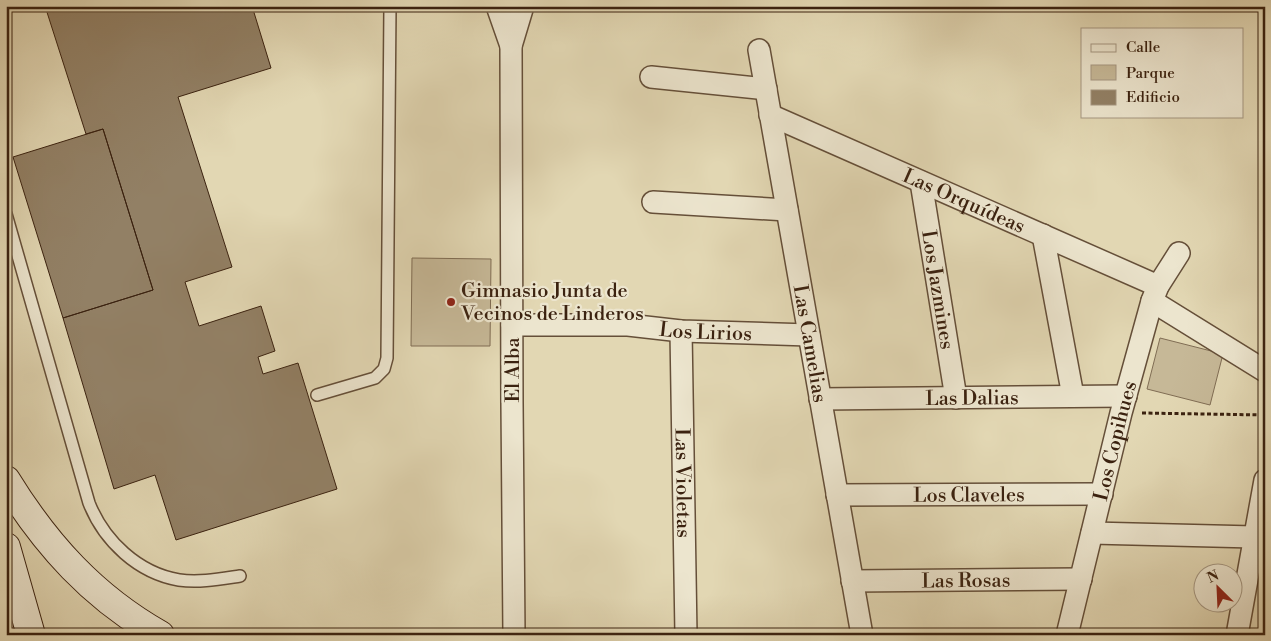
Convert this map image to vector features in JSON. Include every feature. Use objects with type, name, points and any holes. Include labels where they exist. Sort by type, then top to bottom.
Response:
[{"type":"main road","points":[[6,480],[35,523],[56,550],[81,577],[121,611],[160,635]]},
{"type":"main road","points":[[6,547],[31,635]]},
{"type":"street","name":"El Alba","points":[[497,6],[511,46]]},
{"type":"street","name":"El Alba","points":[[514,635],[511,46],[523,6]]},
{"type":"street","name":"Las Camelias","points":[[759,50],[862,635]]},
{"type":"street","points":[[651,77],[766,90]]},
{"type":"street","name":"Las Orquídeas","points":[[770,115],[1043,235],[1155,293],[1265,371]]},
{"type":"street","name":"Los Jazmines","points":[[921,182],[956,398]]},
{"type":"street","points":[[653,202],[787,210]]},
{"type":"street","points":[[1043,235],[1072,396]]},
{"type":"street","name":"Los Copihues","points":[[1067,635],[1124,404],[1155,293],[1179,253]]},
{"type":"street","name":"Los Lirios","points":[[512,325],[628,325],[681,331],[809,335]]},
{"type":"street","name":"Las Violetas","points":[[681,331],[686,635]]},
{"type":"street","name":"Las Dalias","points":[[820,399],[1072,396],[1124,404]]},
{"type":"street","points":[[1237,635],[1265,480]]},
{"type":"street","name":"Los Claveles","points":[[837,495],[1102,494]]},
{"type":"street","points":[[1092,533],[1254,537]]},
{"type":"street","name":"Las Rosas","points":[[852,581],[1081,579]]},
{"type":"lane","points":[[317,396],[375,378],[384,369],[388,358],[390,6]]},
{"type":"lane","points":[[6,214],[89,503],[99,526],[122,552],[143,566],[166,576],[190,581],[240,576]]},
{"type":"path","points":[[1124,404],[1265,415]]},
{"type":"green space","name":"Gimnasio Junta de Vecinos de Linderos","points":[[412,258],[491,259],[490,346],[411,346]]},
{"type":"green space","points":[[1160,338],[1223,354],[1210,405],[1147,389]]},
{"type":"building","points":[[45,6],[252,6],[271,68],[178,97],[232,267],[185,282],[199,326],[261,306],[275,351],[258,357],[263,374],[298,363],[337,489],[176,540],[155,475],[114,489],[63,318],[153,290],[103,129],[86,134]]},
{"type":"building","points":[[103,129],[153,290],[63,318],[13,157]]},
{"type":"place","name":"Gimnasio Junta de Vecinos de Linderos","points":[[451,302]]}]
